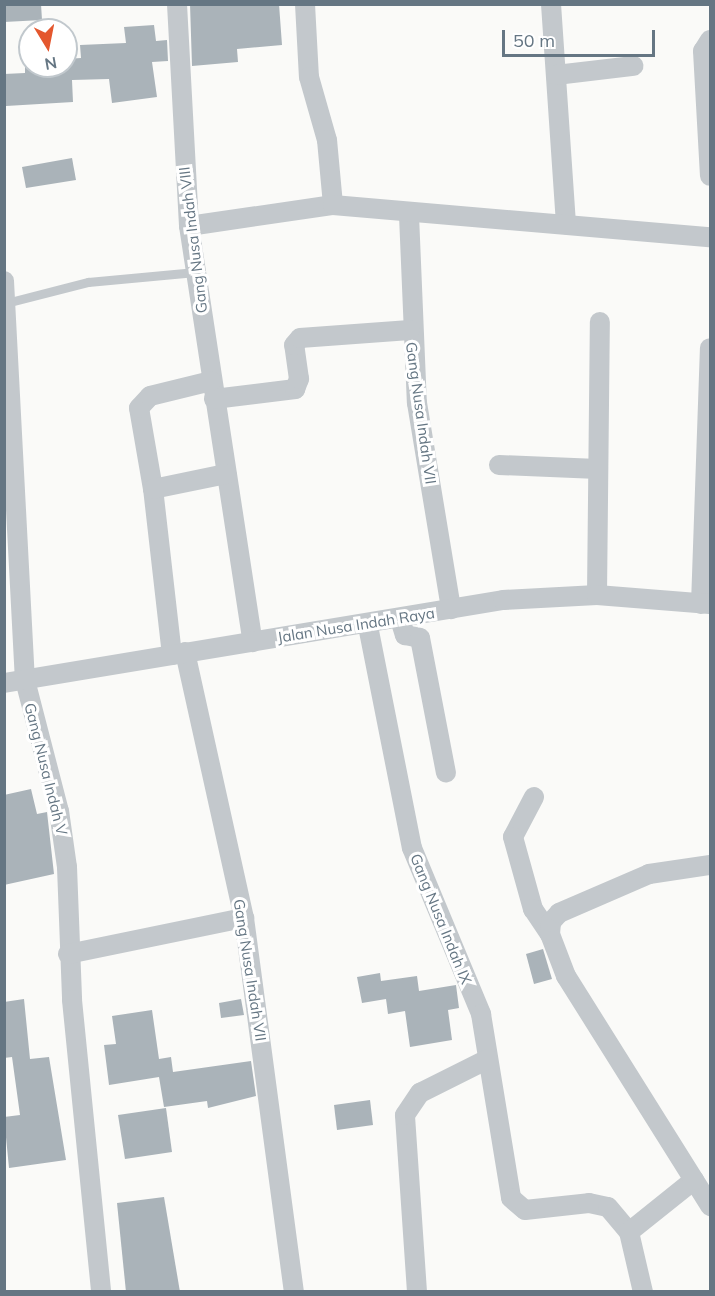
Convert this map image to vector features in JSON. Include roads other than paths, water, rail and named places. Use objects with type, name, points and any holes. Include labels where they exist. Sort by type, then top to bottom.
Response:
[{"type":"street","name":"Gang Nusa Indah VIII","points":[[177,4],[189,226],[253,642]]},
{"type":"street","points":[[305,4],[309,77],[327,140],[333,205]]},
{"type":"street","points":[[550,4],[566,224]]},
{"type":"street","points":[[711,40],[703,51],[711,176]]},
{"type":"street","points":[[556,75],[633,66]]},
{"type":"street","points":[[189,226],[333,205],[409,215],[566,224],[711,237]]},
{"type":"street","name":"Gang Nusa Indah VII","points":[[409,215],[410,330],[451,609]]},
{"type":"street","name":"Gang Nusa Indah V","points":[[4,281],[25,680],[61,821],[69,895],[68,954],[101,1292]]},
{"type":"street","points":[[597,595],[600,322]]},
{"type":"street","points":[[179,653],[139,408],[150,396],[213,390],[295,388],[299,380],[294,345],[300,338],[410,330]]},
{"type":"street","points":[[706,604],[711,348]]},
{"type":"street","points":[[499,465],[598,469]]},
{"type":"street","points":[[153,489],[226,474]]},
{"type":"street","name":"Jalan Nusa Indah Raya","points":[[4,683],[179,653],[368,626],[451,609],[597,595],[706,604]]},
{"type":"street","points":[[400,619],[405,635],[420,638],[446,773]]},
{"type":"street","name":"Gang Nusa Indah IX","points":[[368,626],[412,848],[481,1014],[511,1198],[519,1208],[600,1204],[609,1207],[629,1232]]},
{"type":"street","name":"Gang Nusa Indah VII","points":[[179,653],[244,918],[294,1292]]},
{"type":"street","points":[[534,797],[513,837],[532,909],[550,934],[566,976],[711,1206]]},
{"type":"street","points":[[550,934],[559,913],[582,902],[649,874],[711,865]]},
{"type":"street","points":[[68,954],[244,918]]},
{"type":"street","points":[[417,1292],[405,1115],[420,1093],[488,1059]]},
{"type":"street","points":[[643,1292],[629,1232],[694,1180]]},
{"type":"lane","points":[[5,304],[88,282],[196,272]]}]
